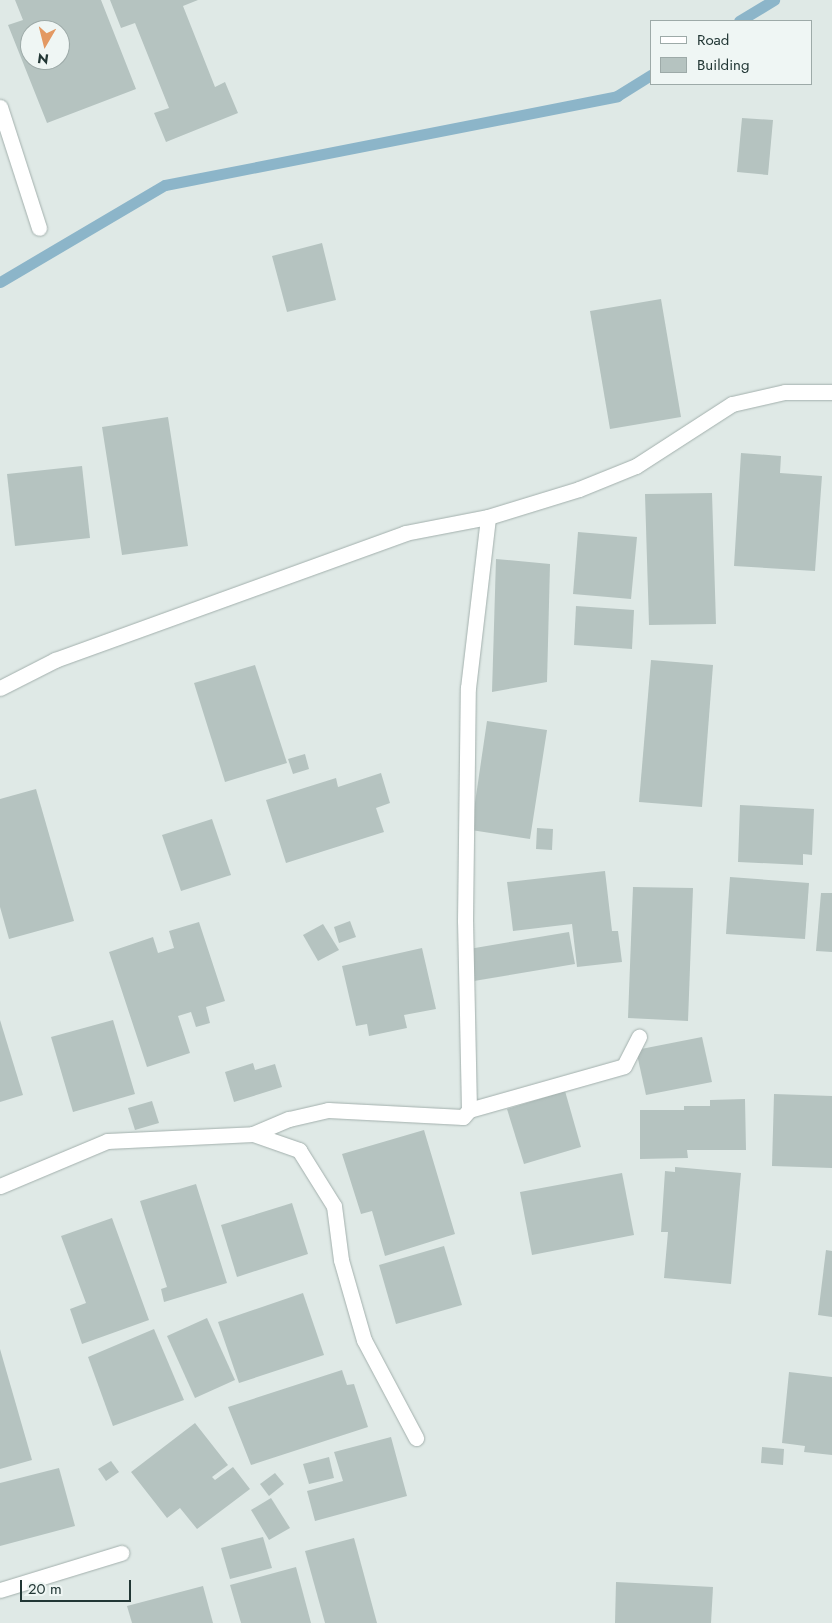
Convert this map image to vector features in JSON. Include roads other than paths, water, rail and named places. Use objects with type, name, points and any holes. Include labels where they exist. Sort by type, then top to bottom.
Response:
[{"type":"street","points":[[0,107],[39,228]]},
{"type":"street","points":[[0,688],[55,660],[405,533],[488,517],[580,489],[636,466],[732,404],[785,392],[832,392]]},
{"type":"street","points":[[469,1110],[465,921],[468,688],[488,517]]},
{"type":"street","points":[[0,1186],[107,1141],[253,1134],[289,1119],[328,1110],[463,1117],[469,1110],[624,1066],[639,1037]]},
{"type":"street","points":[[253,1134],[299,1150],[334,1206],[341,1260],[364,1340],[416,1438]]},
{"type":"street","points":[[0,1590],[121,1553]]},
{"type":"waterway","points":[[741,20],[774,0]]},
{"type":"waterway","points":[[0,282],[165,185],[617,96],[650,76]]}]
